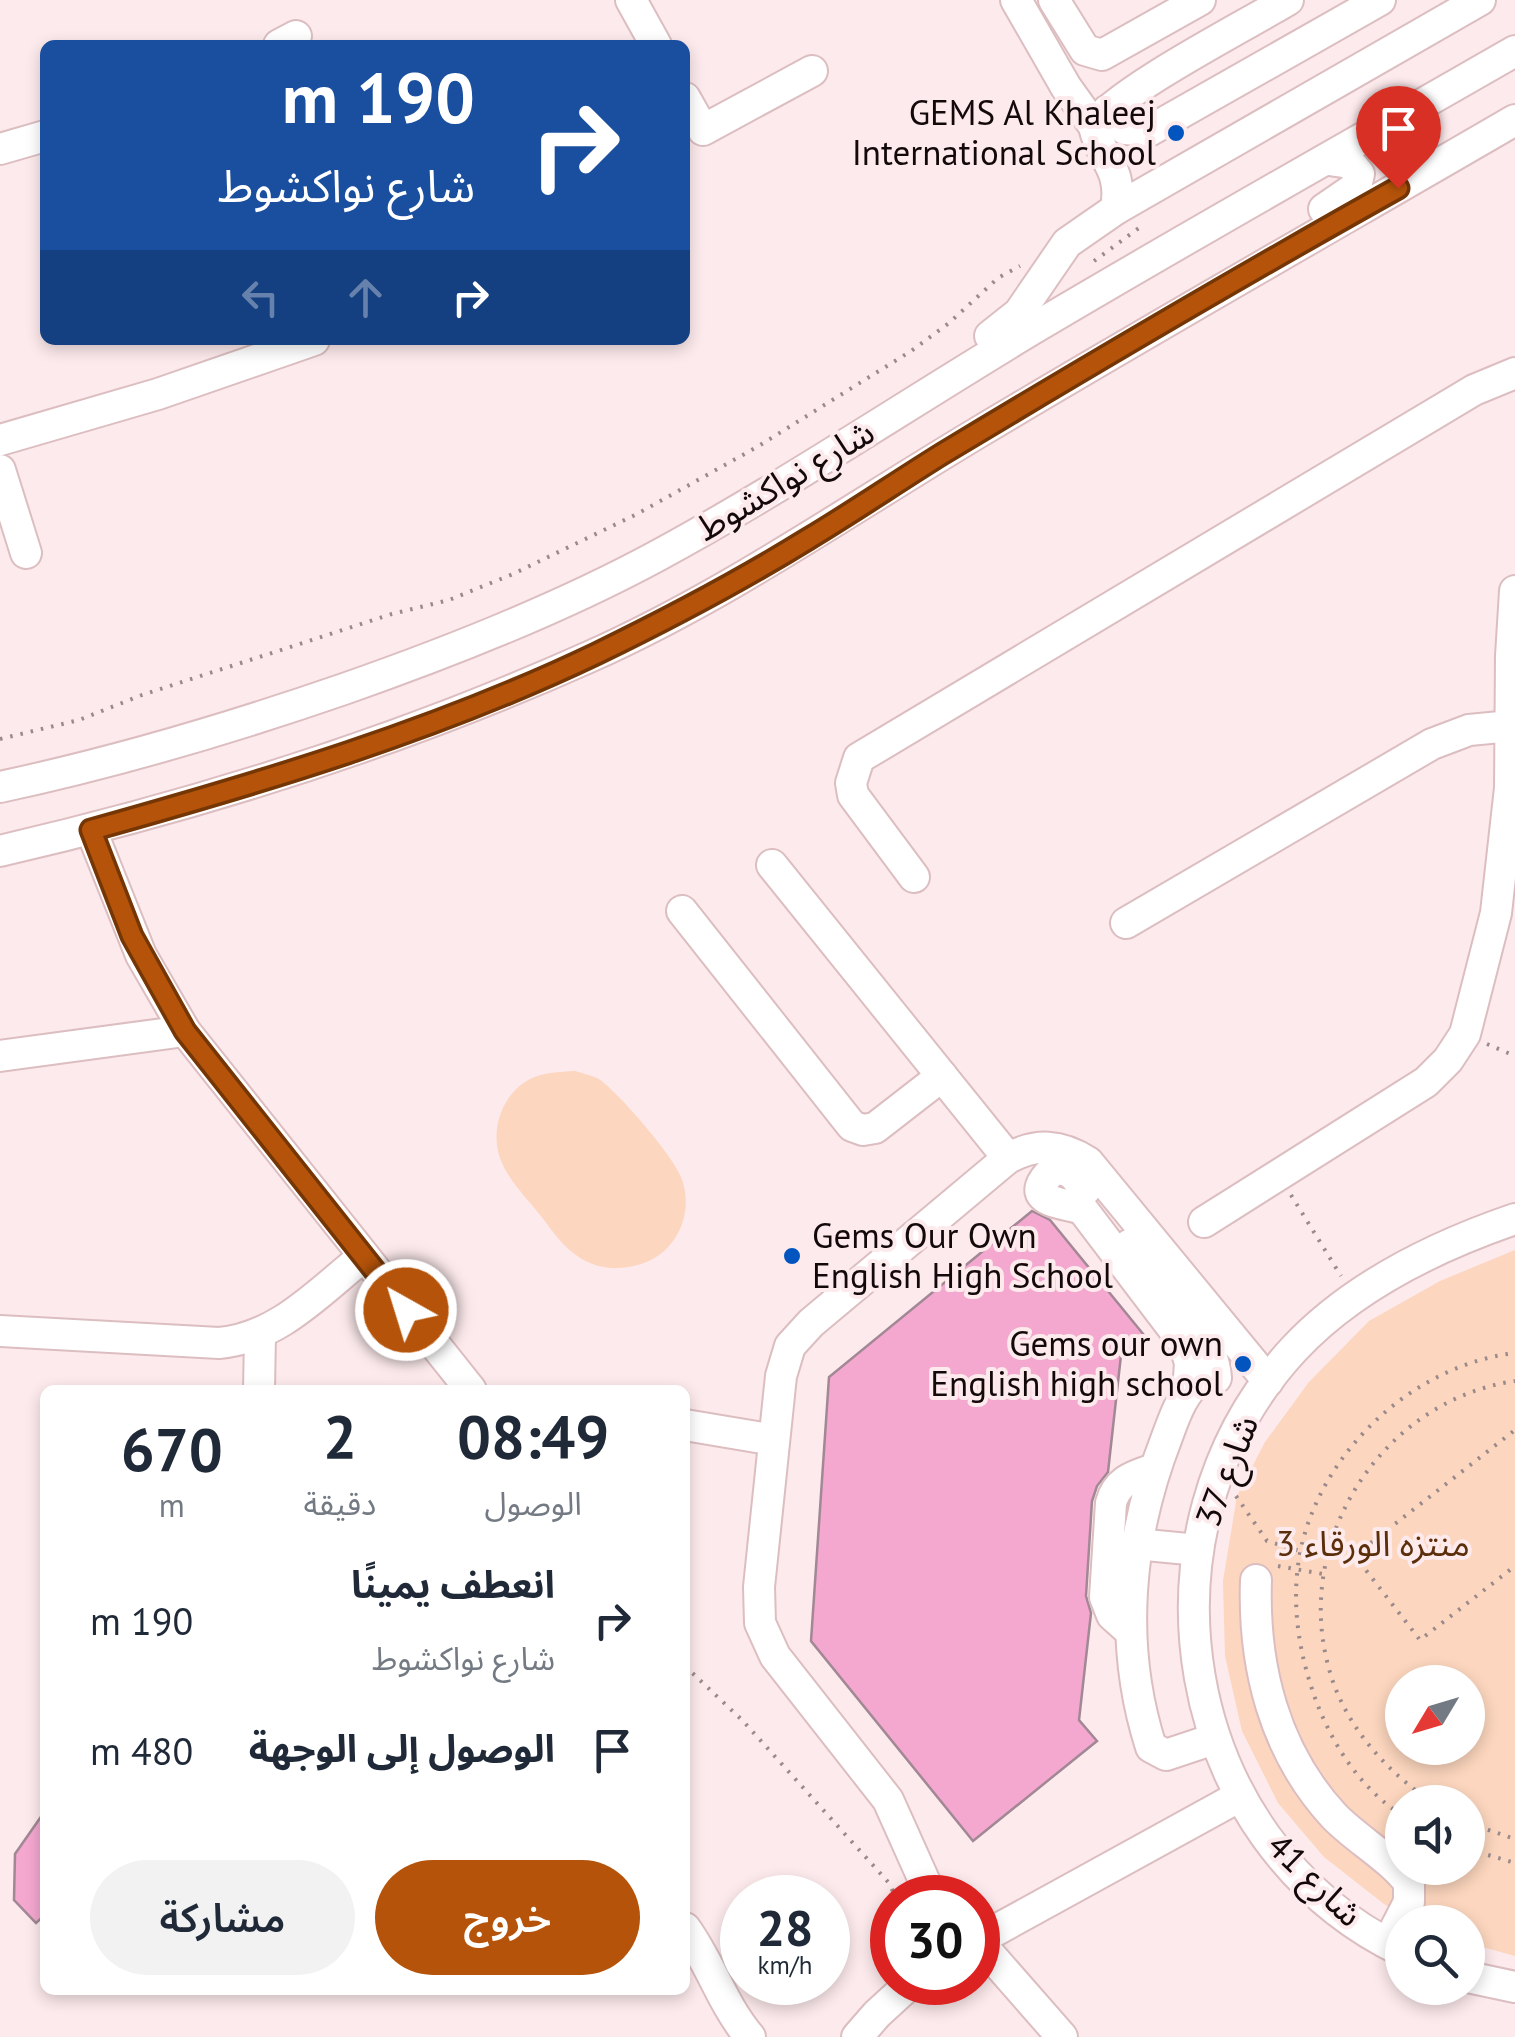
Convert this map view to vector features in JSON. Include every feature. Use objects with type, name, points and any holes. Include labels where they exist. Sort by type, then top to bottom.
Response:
[{"type":"street","points":[[631,0],[653,40]]},
{"type":"street","points":[[1016,0],[1066,87],[1101,118],[1125,129],[1149,131],[1378,1],[1402,46]]},
{"type":"street","points":[[1054,0],[1080,43],[1093,54],[1111,51],[1196,2],[1204,50]]},
{"type":"street","points":[[1116,209],[1115,170],[1096,136],[1101,118],[1288,0]]},
{"type":"street","points":[[632,568],[653,545],[806,454],[989,337],[1019,313],[1067,244],[1116,209],[1480,0]]},
{"type":"street","name":"شارع نواكشوط","points":[[0,787],[206,736],[418,663],[569,600],[787,481],[1143,264],[1515,51]]},
{"type":"street","points":[[694,135],[812,71]]},
{"type":"street","name":"شارع نواكشوط","points":[[0,851],[91,830],[334,758],[439,720],[591,656],[676,614],[807,540],[1175,315],[1515,120]]},
{"type":"street","points":[[0,149],[40,137]]},
{"type":"street","points":[[1175,315],[1201,289],[1356,187],[1359,174],[1350,163],[1329,160]]},
{"type":"street","points":[[0,440],[158,394],[300,345]]},
{"type":"street","points":[[914,876],[853,796],[851,783],[859,758],[1474,390],[1515,372]]},
{"type":"street","points":[[0,470],[26,553]]},
{"type":"street","points":[[1204,1222],[1426,1082],[1448,1060],[1465,1034],[1486,958],[1506,850],[1515,591]]},
{"type":"street","points":[[1126,924],[1432,744],[1468,730],[1511,726]]},
{"type":"street","points":[[91,830],[135,942],[185,1031],[467,1385]]},
{"type":"street","points":[[772,866],[1008,1158]]},
{"type":"street","points":[[682,911],[852,1126],[863,1130],[875,1128],[942,1076]]},
{"type":"street","points":[[0,1056],[185,1031]]},
{"type":"street","points":[[922,1875],[888,1800],[775,1656],[766,1640],[758,1605],[784,1360],[799,1333],[1008,1158],[1040,1146],[1073,1152],[1088,1162],[1261,1390]]},
{"type":"street","points":[[1202,1385],[1179,1334],[1080,1207],[1056,1205],[1044,1196],[1043,1182],[1052,1171],[1073,1173],[1210,1348],[1202,1385],[1154,1469],[1136,1544],[1131,1632],[1140,1704],[1152,1747],[1166,1755],[1214,1739]]},
{"type":"street","name":"شارع 37","points":[[1240,1796],[1214,1739],[1194,1646],[1198,1550],[1213,1486],[1232,1442],[1261,1390],[1313,1331],[1354,1297],[1451,1245],[1515,1219]]},
{"type":"street","points":[[0,1332],[219,1343],[260,1335],[277,1326],[363,1257]]},
{"type":"street","points":[[258,1385],[260,1335]]},
{"type":"street","points":[[1202,1385],[1261,1390]]},
{"type":"street","points":[[690,1426],[774,1440]]},
{"type":"street","points":[[1131,1632],[1112,1615],[1105,1598],[1112,1503],[1125,1480],[1154,1469]]},
{"type":"street","points":[[1136,1544],[1198,1550]]},
{"type":"street","points":[[1256,1580],[1260,1664],[1286,1744],[1306,1780],[1332,1814],[1409,1883],[1408,1905]]},
{"type":"street","points":[[1000,1929],[1240,1796]]},
{"type":"street","name":"شارع 41","points":[[1240,1796],[1290,1864],[1342,1912],[1385,1940]]},
{"type":"street","points":[[690,1936],[735,2020],[750,2037]]},
{"type":"street","points":[[1000,1966],[1062,2037]]},
{"type":"street","points":[[1485,1981],[1515,1988]]},
{"type":"street","points":[[857,2037],[889,2005]]},
{"type":"path","points":[[0,738],[80,720],[142,695],[392,614],[448,600],[513,574],[667,498],[772,438],[929,338],[1013,268],[1028,264],[1062,274],[1082,270],[1154,216]]},
{"type":"path","points":[[1465,1034],[1515,1056]]},
{"type":"path","points":[[1279,1176],[1354,1297]]},
{"type":"path","points":[[1385,1803],[1349,1764],[1322,1719],[1305,1670],[1296,1620],[1300,1550],[1325,1486],[1346,1453],[1371,1425],[1432,1380],[1467,1364],[1515,1353]]},
{"type":"path","points":[[1406,1785],[1370,1747],[1344,1709],[1328,1666],[1320,1620],[1322,1574],[1334,1529],[1367,1469],[1415,1422],[1476,1390],[1515,1381]]},
{"type":"path","points":[[1354,1556],[1515,1430]]},
{"type":"path","points":[[1213,1486],[1237,1496],[1267,1541],[1300,1550]]},
{"type":"path","points":[[1334,1529],[1420,1640],[1515,1566]]},
{"type":"path","points":[[1256,1580],[1258,1564],[1322,1574]]},
{"type":"path","points":[[690,1671],[766,1746],[882,1875]]},
{"type":"path","points":[[1485,1829],[1515,1839]]},
{"type":"path","points":[[1485,1854],[1515,1862]]},
{"type":"green space","points":[[575,1071],[597,1078],[617,1095],[656,1140],[681,1177],[686,1204],[680,1230],[664,1251],[641,1264],[604,1267],[576,1255],[518,1188],[500,1158],[498,1124],[512,1094],[535,1077]]},
{"type":"green space","name":"منتزه الورقاء 3","points":[[1515,1250],[1515,1956],[1485,1948],[1485,1905],[1386,1905],[1324,1857],[1278,1803],[1242,1731],[1225,1656],[1223,1581],[1237,1496],[1265,1442],[1309,1382],[1369,1321],[1440,1281]]},
{"type":"building","points":[[1032,1211],[1050,1220],[1144,1335],[1121,1355],[1108,1472],[1092,1501],[1086,1596],[1091,1613],[1079,1720],[1097,1741],[973,1841],[811,1641],[829,1377]]},
{"type":"building","points":[[40,1818],[40,1919],[36,1923],[14,1900],[15,1854]]},
{"type":"place","name":"GEMS Al Khaleej International School","points":[[1176,133]]},
{"type":"place","name":"Gems Our Own English High School","points":[[792,1256]]},
{"type":"place","name":"Gems our own English high school","points":[[1243,1364]]},
{"type":"route","points":[[406,1310],[185,1031],[132,936],[91,830],[334,758],[439,720],[591,656],[676,614],[807,540],[1086,368],[1398,188]]}]
